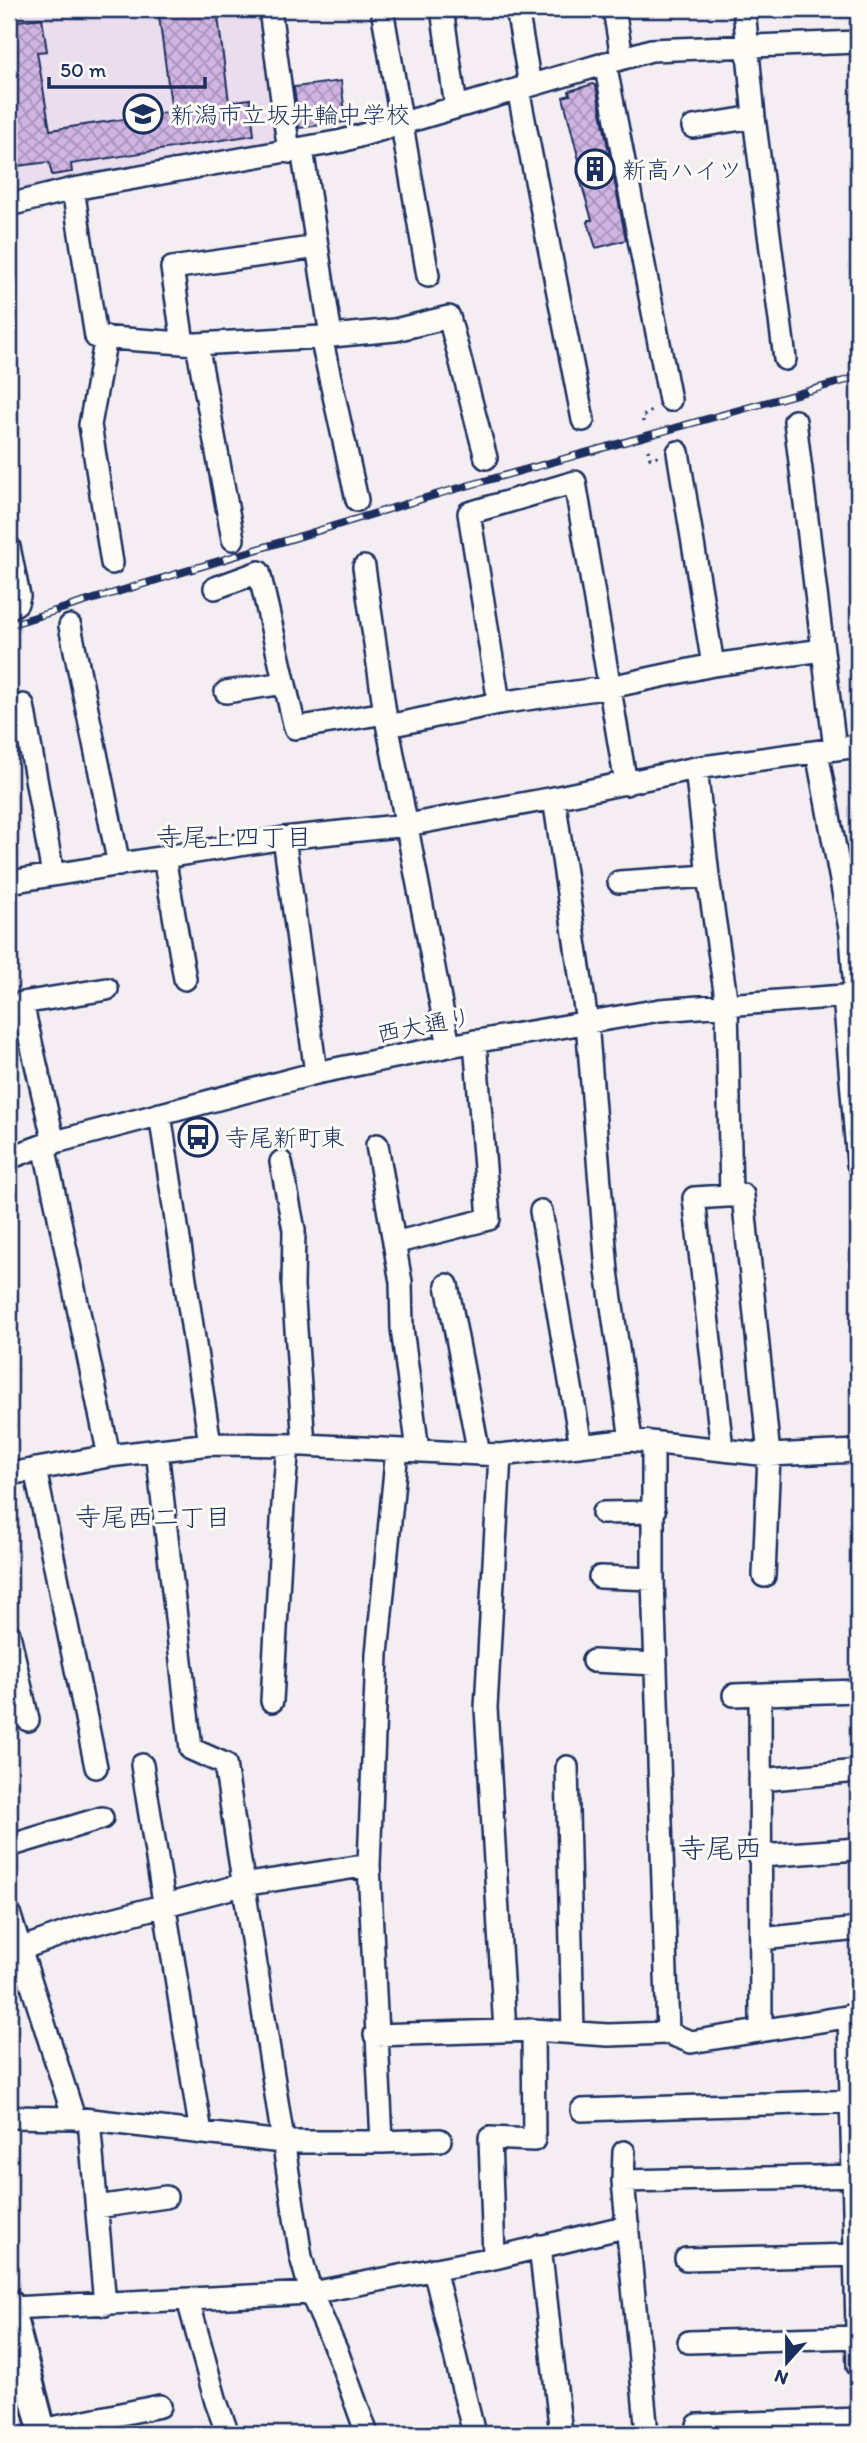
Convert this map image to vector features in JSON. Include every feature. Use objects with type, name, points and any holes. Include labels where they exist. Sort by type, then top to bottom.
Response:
[{"type":"main road","points":[[10,2305],[43,2432]]},
{"type":"street","points":[[270,9],[317,247],[326,337],[358,500]]},
{"type":"street","points":[[382,9],[428,276]]},
{"type":"street","points":[[442,9],[456,107]]},
{"type":"street","points":[[517,9],[524,87],[583,420]]},
{"type":"street","points":[[614,9],[614,61],[670,400]]},
{"type":"street","points":[[744,9],[754,117],[785,359]]},
{"type":"street","points":[[9,205],[73,189],[342,141],[651,50],[858,42]]},
{"type":"street","points":[[693,127],[754,117]]},
{"type":"street","points":[[73,189],[96,337],[190,343],[326,337],[395,330],[449,317],[486,458]]},
{"type":"street","points":[[233,539],[172,268],[317,247]]},
{"type":"street","points":[[106,337],[90,425],[112,562]]},
{"type":"street","points":[[795,421],[823,650],[826,750],[851,934],[858,1164]]},
{"type":"street","points":[[678,452],[713,665]]},
{"type":"street","points":[[499,704],[469,513],[575,482],[626,784]]},
{"type":"street","points":[[9,547],[19,596],[17,603],[9,608]]},
{"type":"street","points":[[363,567],[387,720],[449,1046]]},
{"type":"street","points":[[215,588],[259,572],[295,728],[387,720],[499,704],[610,687],[713,665],[823,650]]},
{"type":"street","points":[[70,626],[119,865]]},
{"type":"street","points":[[226,692],[284,683]]},
{"type":"street","points":[[23,705],[54,875]]},
{"type":"street","points":[[9,882],[284,838],[407,825],[626,784],[696,768],[858,746]]},
{"type":"street","points":[[696,768],[708,876],[727,1005],[731,1196]]},
{"type":"street","points":[[554,798],[587,1022],[607,1271],[631,1440]]},
{"type":"street","points":[[284,838],[316,1073]]},
{"type":"street","points":[[164,858],[185,979]]},
{"type":"street","points":[[619,882],[708,876]]},
{"type":"street","points":[[107,989],[22,1003],[109,1456]]},
{"type":"street","name":"西大通り","points":[[9,1158],[49,1144],[316,1073],[449,1046],[660,1010],[852,993]]},
{"type":"street","points":[[394,1243],[489,1219],[475,1041]]},
{"type":"street","points":[[160,1114],[210,1444]]},
{"type":"street","points":[[377,1145],[401,1282],[407,1450],[377,1654],[369,1865],[382,2142]]},
{"type":"street","points":[[272,1701],[283,1504],[296,1445],[294,1230],[281,1162]]},
{"type":"street","points":[[722,1450],[694,1198],[743,1195],[769,1455],[764,1576]]},
{"type":"street","points":[[541,1211],[581,1446]]},
{"type":"street","points":[[447,1285],[490,1454],[486,1709],[505,2031]]},
{"type":"street","points":[[9,1472],[210,1444],[490,1454],[631,1440],[769,1455],[858,1451]]},
{"type":"street","points":[[653,1443],[653,1579],[668,2033]]},
{"type":"street","points":[[157,1450],[191,1749],[225,1764],[301,2257],[310,2293],[338,2354],[367,2434]]},
{"type":"street","points":[[35,1469],[96,1767]]},
{"type":"street","points":[[603,1513],[654,1512]]},
{"type":"street","points":[[600,1577],[653,1579]]},
{"type":"street","points":[[9,1634],[29,1720]]},
{"type":"street","points":[[593,1661],[656,1664]]},
{"type":"street","points":[[734,1695],[858,1691]]},
{"type":"street","points":[[760,1695],[761,2031]]},
{"type":"street","points":[[142,1765],[201,2133]]},
{"type":"street","points":[[567,1767],[573,2033]]},
{"type":"street","points":[[761,1780],[858,1771]]},
{"type":"street","points":[[9,1846],[102,1818]]},
{"type":"street","points":[[761,1856],[858,1849]]},
{"type":"street","points":[[14,1951],[82,1927],[242,1885],[369,1865]]},
{"type":"street","points":[[9,1913],[14,1951],[81,2119],[97,2207],[105,2305]]},
{"type":"street","points":[[761,1938],[858,1929]]},
{"type":"street","points":[[375,2035],[533,2030],[608,2035],[668,2033],[691,2042],[854,2015],[858,2366]]},
{"type":"street","points":[[494,2258],[491,2138],[534,2140],[533,2030]]},
{"type":"street","points":[[582,2110],[855,2101]]},
{"type":"street","points":[[9,2117],[81,2119],[282,2142],[440,2140]]},
{"type":"street","points":[[624,2152],[623,2181],[647,2434]]},
{"type":"street","points":[[623,2181],[855,2176]]},
{"type":"street","points":[[97,2207],[166,2197]]},
{"type":"street","points":[[10,2305],[105,2305],[310,2293],[494,2258],[628,2226]]},
{"type":"street","points":[[540,2246],[561,2434]]},
{"type":"street","points":[[686,2259],[857,2255]]},
{"type":"street","points":[[434,2269],[474,2434]]},
{"type":"street","points":[[188,2300],[216,2402],[228,2434]]},
{"type":"street","points":[[689,2342],[857,2337]]},
{"type":"street","points":[[43,2432],[160,2406]]},
{"type":"street","points":[[698,2424],[858,2419]]},
{"type":"shaded area","name":"新潟市立坂井輪中学校","points":[[9,9],[264,9],[282,145],[9,195]]},
{"type":"building","points":[[158,9],[217,9],[229,102],[250,99],[254,135],[71,164],[72,172],[52,175],[49,162],[9,167],[9,22],[42,18],[47,51],[37,52],[50,130],[172,112]]},
{"type":"building","points":[[341,81],[346,122],[299,128],[294,87]]},
{"type":"building","name":"新高ハイツ","points":[[593,84],[596,86],[626,240],[596,248],[588,223],[588,220],[592,220],[578,172],[582,172],[563,97],[570,95],[569,91]]},
{"type":"railway","points":[[9,625],[445,492],[858,377]]},
{"type":"place","name":"新潟市立坂井輪中学校","points":[[143,114]]},
{"type":"place","name":"新高ハイツ","points":[[595,169]]},
{"type":"place","name":"寺尾新町東","points":[[198,1137]]},
{"type":"district","name":"寺尾上四丁目","points":[[234,837]]},
{"type":"district","name":"寺尾西二丁目","points":[[153,1517]]},
{"type":"district","name":"寺尾西","points":[[720,1848]]}]
